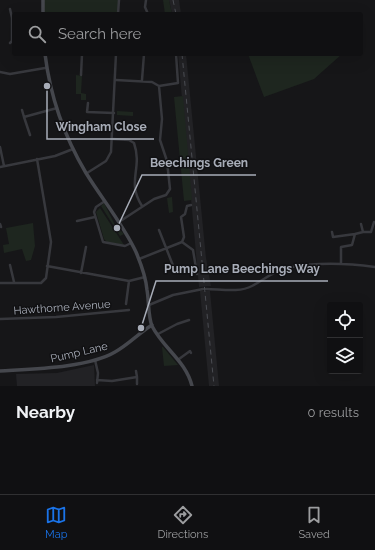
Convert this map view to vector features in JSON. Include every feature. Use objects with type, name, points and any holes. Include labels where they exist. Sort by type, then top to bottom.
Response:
[{"type":"street","points":[[43,0],[43,12]]},
{"type":"street","points":[[118,12],[119,0]]},
{"type":"street","points":[[146,0],[145,7],[147,12]]},
{"type":"street","points":[[10,9],[12,15]]},
{"type":"street","points":[[45,56],[45,68],[57,108],[73,149],[131,243],[145,276],[152,325],[188,374],[192,386]]},
{"type":"street","points":[[81,76],[82,56]]},
{"type":"street","points":[[87,173],[102,164],[109,156],[114,113],[116,56]]},
{"type":"street","points":[[142,80],[144,56]]},
{"type":"street","points":[[116,80],[142,80],[152,82],[159,86],[178,83],[176,56]]},
{"type":"street","points":[[0,72],[10,74],[45,68]]},
{"type":"street","points":[[118,222],[142,206],[158,197],[166,195],[170,191],[167,161],[160,140],[162,119],[159,86]]},
{"type":"street","points":[[87,116],[88,103]]},
{"type":"street","points":[[24,118],[57,108]]},
{"type":"street","points":[[22,110],[30,135]]},
{"type":"street","points":[[87,112],[114,113]]},
{"type":"street","points":[[112,139],[129,140],[134,144],[137,163],[135,192],[142,206]]},
{"type":"street","points":[[0,147],[4,166]]},
{"type":"street","points":[[0,167],[37,160],[73,149]]},
{"type":"street","points":[[0,283],[42,282],[46,278],[50,235],[37,160]]},
{"type":"street","points":[[105,201],[95,210],[103,242],[125,246],[131,243]]},
{"type":"street","points":[[139,260],[182,242],[184,237],[181,217],[186,214],[187,206],[191,205]]},
{"type":"street","points":[[77,221],[96,217]]},
{"type":"street","points":[[332,232],[333,237],[371,232],[374,222]]},
{"type":"street","points":[[0,224],[1,228]]},
{"type":"street","points":[[361,224],[363,232]]},
{"type":"street","points":[[159,230],[174,268]]},
{"type":"street","points":[[341,263],[341,248],[352,245],[355,234]]},
{"type":"street","points":[[182,242],[193,250],[196,274]]},
{"type":"street","points":[[82,272],[86,247]]},
{"type":"street","points":[[206,289],[243,289],[251,287],[270,274],[286,268],[341,263],[375,267]]},
{"type":"street","points":[[10,265],[14,282]]},
{"type":"street","points":[[47,266],[129,281],[145,276]]},
{"type":"street","name":"Hawthorne Avenue","points":[[126,310],[129,281]]},
{"type":"street","points":[[149,305],[174,295],[202,289]]},
{"type":"street","name":"Hawthorne Avenue","points":[[0,319],[62,317],[129,310]]},
{"type":"street","points":[[158,334],[177,324],[189,320]]},
{"type":"street","name":"Pump Lane","points":[[0,371],[56,367],[95,359],[114,353],[152,325]]},
{"type":"street","points":[[178,359],[190,350],[191,353]]},
{"type":"street","points":[[95,359],[97,382],[137,377]]},
{"type":"street","points":[[136,371],[138,384]]},
{"type":"shaded area","points":[[43,0],[119,0],[118,12],[43,12]]},
{"type":"shaded area","points":[[163,0],[169,0],[172,12],[165,12]]},
{"type":"shaded area","points":[[169,0],[179,0],[181,12],[172,12]]},
{"type":"shaded area","points":[[178,56],[186,56],[206,258],[211,286],[199,287]]},
{"type":"shaded area","points":[[249,56],[340,56],[314,79],[264,97]]},
{"type":"shaded area","points":[[76,75],[82,76],[81,93],[86,94],[86,100],[81,100],[81,94],[76,94]]},
{"type":"shaded area","points":[[183,96],[192,200],[184,201],[174,97]]},
{"type":"shaded area","points":[[117,111],[133,112],[133,116],[117,115]]},
{"type":"shaded area","points":[[172,197],[173,212],[169,213],[167,198]]},
{"type":"shaded area","points":[[104,203],[115,225],[124,234],[120,236],[101,206]]},
{"type":"shaded area","points":[[100,208],[124,245],[107,242],[104,239],[96,212]]},
{"type":"shaded area","points":[[33,223],[35,246],[31,260],[26,261],[22,249],[4,253],[3,245],[9,244],[6,228]]},
{"type":"shaded area","points":[[200,291],[210,291],[219,386],[209,386]]},
{"type":"shaded area","points":[[163,347],[178,365],[164,366]]},
{"type":"shaded area","points":[[94,365],[95,386],[17,386],[16,374],[57,373]]},
{"type":"railway","points":[[173,0],[176,12]]},
{"type":"railway","points":[[182,56],[214,386]]},
{"type":"place","name":"Wingham Close","points":[[47,86]]},
{"type":"place","name":"Beechings Green","points":[[117,228]]},
{"type":"place","name":"Pump Lane Beechings Way","points":[[141,328]]}]
